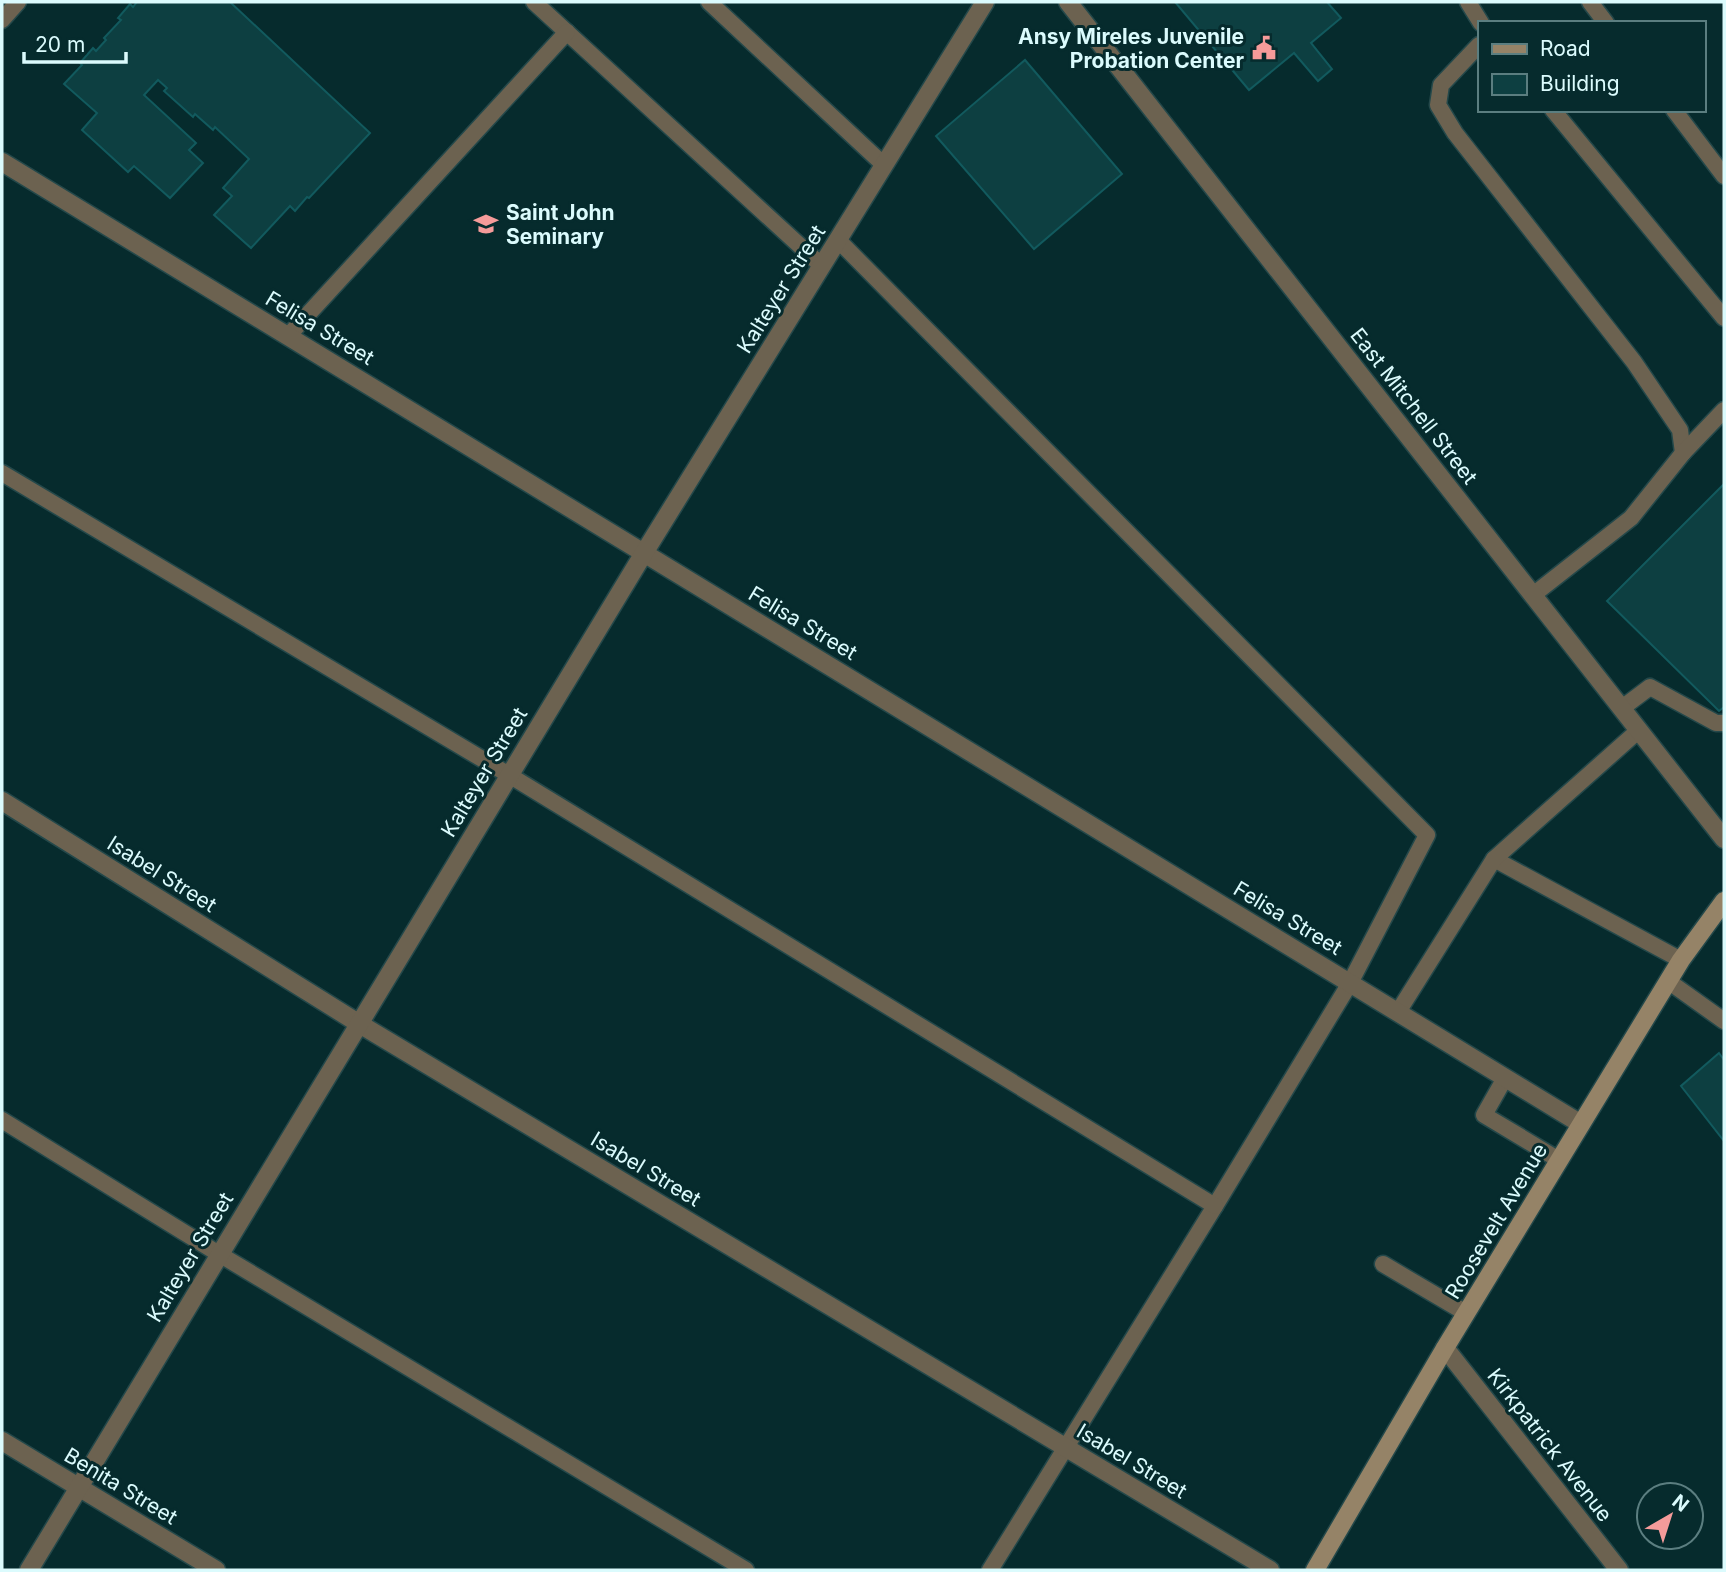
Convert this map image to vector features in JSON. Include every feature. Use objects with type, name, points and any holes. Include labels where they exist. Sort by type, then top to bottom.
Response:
[{"type":"main road","name":"Roosevelt Avenue","points":[[1315,1570],[1445,1348],[1668,981],[1724,901]]},
{"type":"street","name":"Kalteyer Street","points":[[29,1570],[644,553],[985,2]]},
{"type":"street","name":"East Mitchell Street","points":[[1068,2],[1724,839]]},
{"type":"street","name":"Felisa Street","points":[[2,162],[1581,1124]]},
{"type":"street","name":"Isabel Street","points":[[2,801],[358,1023],[1270,1570]]},
{"type":"street","name":"Kirkpatrick Avenue","points":[[1445,1348],[1619,1570]]},
{"type":"street","name":"Benita Street","points":[[2,1441],[216,1570]]},
{"type":"lane","points":[[2,20],[18,2]]},
{"type":"lane","points":[[534,2],[822,266]]},
{"type":"lane","points":[[709,2],[884,165]]},
{"type":"lane","points":[[1468,2],[1480,21]]},
{"type":"lane","points":[[1590,2],[1604,21]]},
{"type":"lane","points":[[289,335],[567,32]]},
{"type":"lane","points":[[1478,46],[1441,85],[1438,105],[1455,132],[1634,362],[1680,430],[1683,453]]},
{"type":"lane","points":[[1555,112],[1724,317]]},
{"type":"lane","points":[[1676,112],[1724,176]]},
{"type":"lane","points":[[838,240],[1427,835],[1350,982],[990,1570]]},
{"type":"lane","points":[[1533,595],[1631,518],[1683,453],[1724,410]]},
{"type":"lane","points":[[2,472],[509,775],[1215,1206]]},
{"type":"lane","points":[[1622,708],[1650,687],[1716,723],[1724,723]]},
{"type":"lane","points":[[1398,1012],[1494,859],[1639,730]]},
{"type":"lane","points":[[1494,859],[1681,960]]},
{"type":"lane","points":[[1668,981],[1724,1021]]},
{"type":"lane","points":[[1506,1078],[1484,1115],[1559,1160]]},
{"type":"lane","points":[[2,1120],[219,1254],[746,1570]]},
{"type":"lane","points":[[1383,1264],[1466,1313]]},
{"type":"building","points":[[137,2],[230,2],[370,133],[309,198],[295,211],[290,206],[251,248],[214,215],[232,196],[223,188],[249,159],[215,127],[213,130],[195,114],[193,117],[164,91],[167,88],[158,80],[144,95],[196,143],[189,150],[203,163],[170,198],[134,166],[128,172],[82,130],[97,113],[64,84],[93,48],[96,51],[106,40],[104,38],[121,20],[118,18],[130,4],[133,7]]},
{"type":"building","name":"Ansy Mireles Juvenile Probation Center","points":[[1175,2],[1327,2],[1341,18],[1311,43],[1332,69],[1318,81],[1294,53],[1249,90]]},
{"type":"building","points":[[1025,60],[1122,174],[1034,249],[936,136]]},
{"type":"building","points":[[1724,484],[1724,707],[1719,711],[1607,601]]},
{"type":"building","points":[[1719,1053],[1724,1060],[1724,1141],[1681,1086]]},
{"type":"place","name":"Ansy Mireles Juvenile Probation Center","points":[[1264,48]]},
{"type":"place","name":"Saint John Seminary","points":[[486,224]]}]
